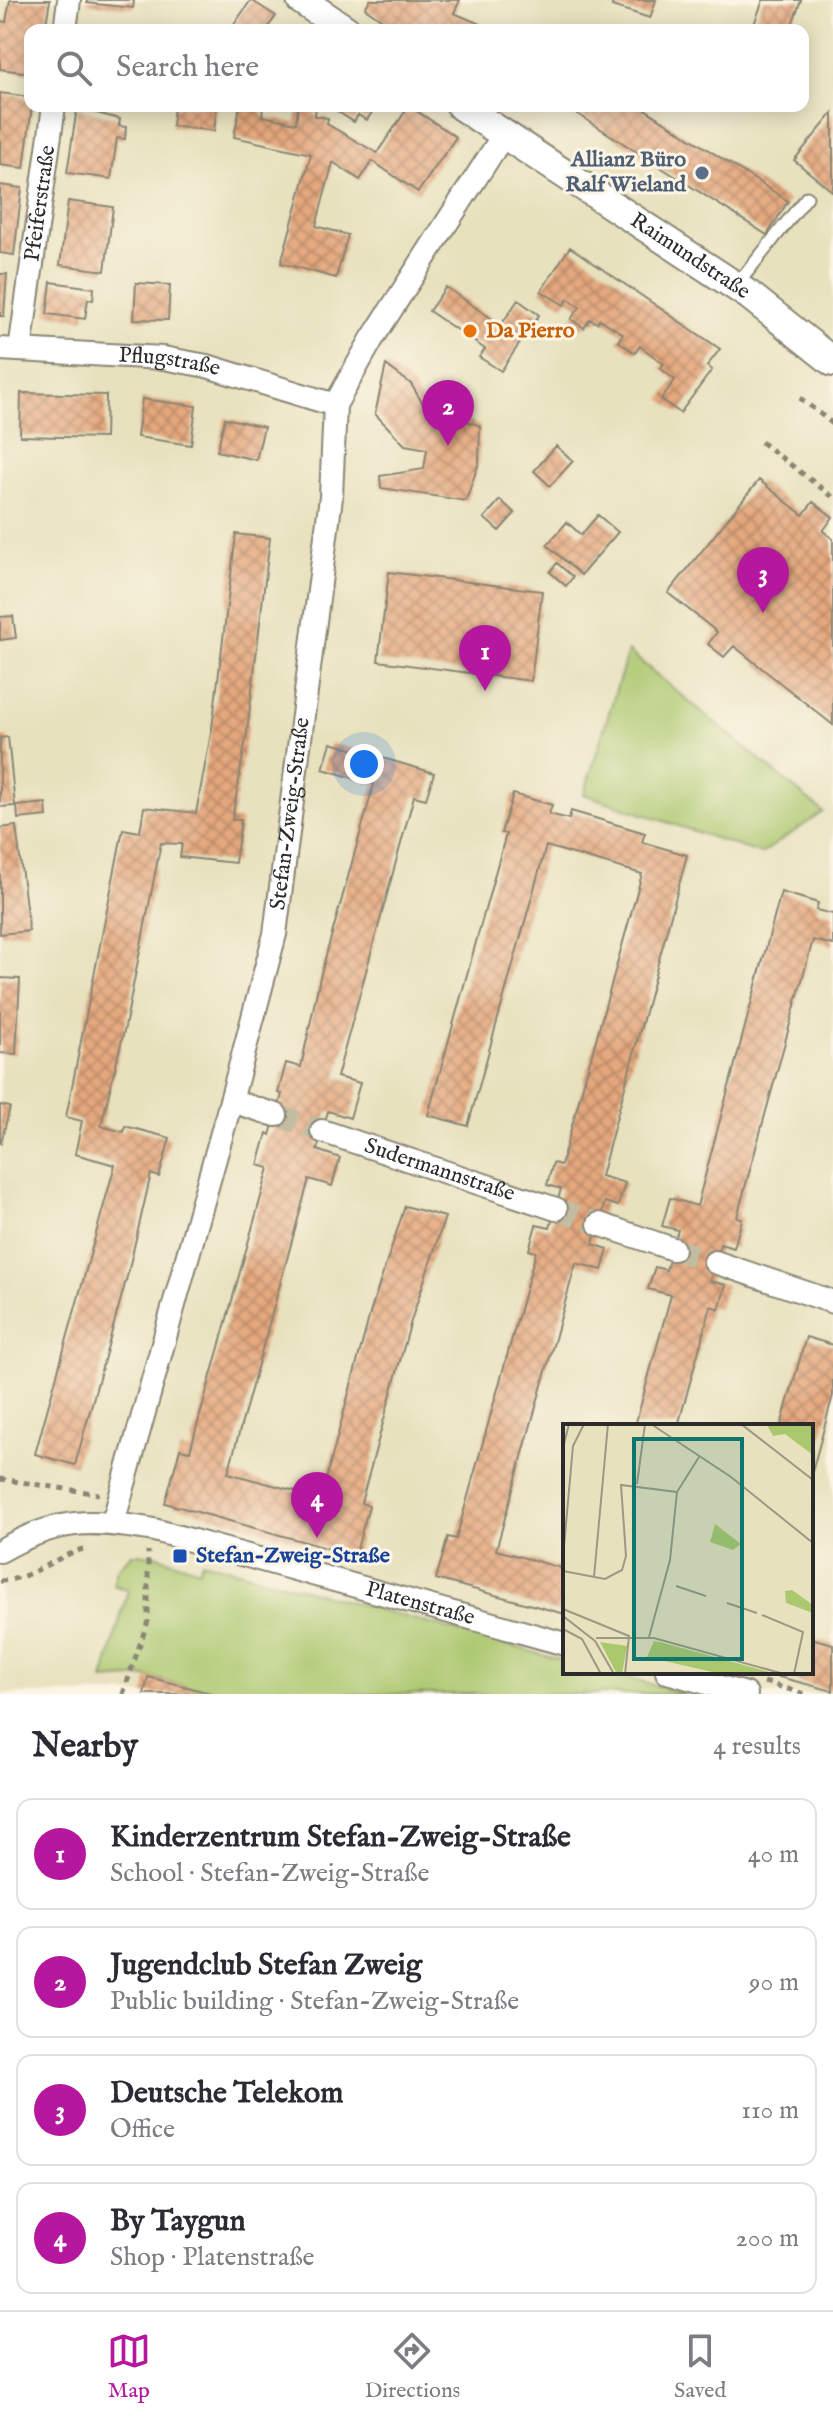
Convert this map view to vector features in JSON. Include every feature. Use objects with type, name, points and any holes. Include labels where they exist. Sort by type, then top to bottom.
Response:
[{"type":"street","points":[[66,24],[69,0]]},
{"type":"street","points":[[301,0],[337,24]]},
{"type":"street","name":"Pfeiferstraße","points":[[10,349],[53,112]]},
{"type":"street","name":"Raimundstraße","points":[[470,112],[736,286],[833,362]]},
{"type":"street","name":"Stefan-Zweig-Straße","points":[[113,1523],[275,934],[331,497],[335,405],[372,339],[504,134]]},
{"type":"street","name":"Pflugstraße","points":[[10,349],[163,358],[207,366],[335,405]]},
{"type":"street","points":[[231,1101],[276,1115]]},
{"type":"street","name":"Sudermannstraße","points":[[322,1131],[556,1209]]},
{"type":"street","points":[[599,1224],[673,1249]]},
{"type":"street","points":[[715,1262],[833,1302]]},
{"type":"street","name":"Platenstraße","points":[[0,1551],[48,1527],[113,1523],[152,1539],[563,1643]]},
{"type":"street","points":[[674,1674],[746,1694]]},
{"type":"lane","points":[[736,286],[807,197]]},
{"type":"path","points":[[800,398],[833,424]]},
{"type":"path","points":[[761,442],[832,494]]},
{"type":"path","points":[[0,1479],[100,1495]]},
{"type":"path","points":[[123,1694],[148,1621],[152,1539]]},
{"type":"path","points":[[0,1581],[20,1578],[63,1554],[89,1547]]},
{"type":"green space","points":[[628,651],[823,812],[761,854],[584,794]]},
{"type":"green space","points":[[132,1554],[152,1554],[199,1570],[202,1561],[563,1660],[563,1674],[613,1674],[686,1694],[216,1694],[148,1677],[103,1680],[128,1590],[113,1585],[117,1569]]},
{"type":"building","points":[[10,0],[50,0],[46,24],[24,24],[24,72],[0,69],[0,21],[6,22]]},
{"type":"building","points":[[87,0],[134,0],[133,8],[87,3]]},
{"type":"building","points":[[251,0],[276,16],[270,24],[234,24]]},
{"type":"building","points":[[370,0],[460,0],[454,13],[480,24],[388,24],[365,8]]},
{"type":"building","points":[[613,0],[656,0],[650,18],[612,6]]},
{"type":"building","points":[[763,0],[801,0],[792,24],[754,24]]},
{"type":"building","points":[[0,93],[24,96],[24,112],[31,112],[24,168],[0,165]]},
{"type":"building","points":[[76,112],[93,112],[120,119],[119,126],[126,127],[125,139],[117,138],[111,179],[67,173]]},
{"type":"building","points":[[173,112],[216,112],[214,131],[172,126]]},
{"type":"building","points":[[239,112],[262,112],[262,116],[296,123],[297,112],[315,112],[315,116],[328,118],[327,124],[377,153],[405,112],[418,112],[456,137],[418,192],[372,161],[360,180],[333,162],[316,226],[348,235],[336,278],[281,263],[311,154],[234,137]]},
{"type":"building","points":[[338,112],[372,112],[367,120],[358,115],[354,122]]},
{"type":"building","points":[[574,112],[649,112],[788,201],[767,235]]},
{"type":"building","points":[[833,113],[833,192],[794,160]]},
{"type":"building","points":[[0,185],[22,188],[14,255],[0,253]]},
{"type":"building","points":[[68,201],[113,207],[105,271],[60,265]]},
{"type":"building","points":[[570,247],[720,349],[707,366],[712,370],[680,413],[661,399],[675,380],[660,368],[664,364],[640,346],[635,353],[618,341],[623,334],[600,319],[597,323],[590,319],[584,328],[571,319],[580,307],[568,299],[564,305],[541,291]]},
{"type":"building","points":[[0,274],[7,274],[4,316],[0,316]]},
{"type":"building","points":[[51,282],[94,288],[93,300],[88,299],[85,319],[47,314]]},
{"type":"building","points":[[136,283],[170,285],[168,320],[134,319]]},
{"type":"building","points":[[446,287],[501,325],[518,300],[539,315],[501,371],[479,357],[485,349],[429,311]]},
{"type":"building","points":[[386,365],[411,384],[423,404],[480,426],[479,462],[466,501],[381,488],[380,476],[424,469],[427,449],[405,445],[375,414]]},
{"type":"building","points":[[21,393],[106,395],[105,438],[20,436]]},
{"type":"building","points":[[142,399],[196,406],[191,445],[137,437]]},
{"type":"building","points":[[225,418],[264,427],[256,460],[217,451]]},
{"type":"building","points":[[556,446],[573,461],[550,486],[534,471]]},
{"type":"building","points":[[759,480],[803,515],[813,502],[833,517],[823,531],[833,539],[833,725],[734,646],[724,657],[708,644],[717,632],[668,593]]},
{"type":"building","points":[[500,500],[515,513],[499,531],[484,518]]},
{"type":"building","points":[[598,515],[618,532],[581,575],[547,545],[567,522],[581,535]]},
{"type":"building","points":[[236,534],[270,538],[247,732],[232,820],[241,820],[235,863],[180,857],[182,844],[161,843],[125,1027],[101,1126],[124,1132],[125,1126],[170,1138],[159,1177],[151,1174],[128,1273],[75,1465],[35,1454],[115,1165],[75,1154],[82,1121],[66,1117],[123,829],[140,832],[144,807],[196,813],[212,728]]},
{"type":"building","points":[[557,563],[573,577],[566,586],[550,572]]},
{"type":"building","points":[[389,572],[542,591],[531,681],[378,661]]},
{"type":"building","points":[[13,616],[16,638],[0,640],[0,617]]},
{"type":"building","points":[[8,737],[15,806],[0,807],[0,738]]},
{"type":"building","points":[[331,743],[434,773],[426,799],[414,796],[337,1077],[360,1083],[350,1118],[328,1111],[317,1150],[340,1158],[332,1186],[309,1179],[228,1473],[321,1498],[371,1310],[405,1206],[445,1217],[411,1321],[361,1503],[369,1506],[355,1556],[165,1503],[180,1449],[190,1451],[269,1168],[258,1165],[282,1094],[278,1093],[286,1063],[301,1067],[320,977],[374,784],[323,769]]},
{"type":"building","points":[[513,794],[552,805],[549,814],[569,819],[571,811],[645,833],[642,842],[687,855],[601,1176],[625,1183],[618,1206],[605,1202],[593,1244],[608,1249],[602,1270],[576,1263],[496,1550],[563,1568],[563,1613],[436,1579],[448,1537],[456,1539],[536,1252],[529,1250],[536,1225],[550,1228],[561,1189],[547,1185],[553,1163],[561,1165],[642,874],[546,846],[468,1126],[428,1115],[506,834],[501,833]]},
{"type":"building","points":[[46,803],[47,816],[18,819],[17,806]]},
{"type":"building","points":[[16,826],[29,931],[0,934],[0,828]]},
{"type":"building","points":[[781,892],[818,903],[816,910],[833,914],[833,945],[813,940],[737,1217],[742,1219],[734,1248],[720,1244],[710,1281],[726,1285],[719,1309],[711,1306],[679,1424],[636,1424],[671,1295],[648,1289],[655,1267],[666,1270],[678,1230],[662,1226],[670,1198],[697,1206]]},
{"type":"building","points":[[0,978],[20,979],[16,1054],[0,1053]]},
{"type":"building","points":[[0,1105],[10,1107],[1,1143],[0,1142]]},
{"type":"building","points":[[806,1337],[833,1345],[833,1395],[813,1468],[813,1424],[782,1424]]},
{"type":"building","points":[[813,1639],[833,1644],[833,1691],[768,1674],[813,1674]]},
{"type":"building","points":[[148,1677],[211,1693],[211,1694],[144,1694]]},
{"type":"tunnel","points":[[276,1115],[322,1131]]},
{"type":"tunnel","points":[[556,1209],[599,1224]]},
{"type":"tunnel","points":[[673,1249],[715,1262]]},
{"type":"place","name":"Allianz Büro Ralf Wieland","points":[[702,173]]},
{"type":"place","name":"Da Pierro","points":[[470,331]]},
{"type":"place","name":"Jugendclub Stefan Zweig","points":[[448,446]]},
{"type":"place","name":"Deutsche Telekom","points":[[763,613]]},
{"type":"place","name":"Kinderzentrum Stefan-Zweig-Straße","points":[[485,691]]},
{"type":"place","name":"By Taygun","points":[[317,1538]]},
{"type":"place","name":"Stefan-Zweig-Straße","points":[[180,1556]]}]
